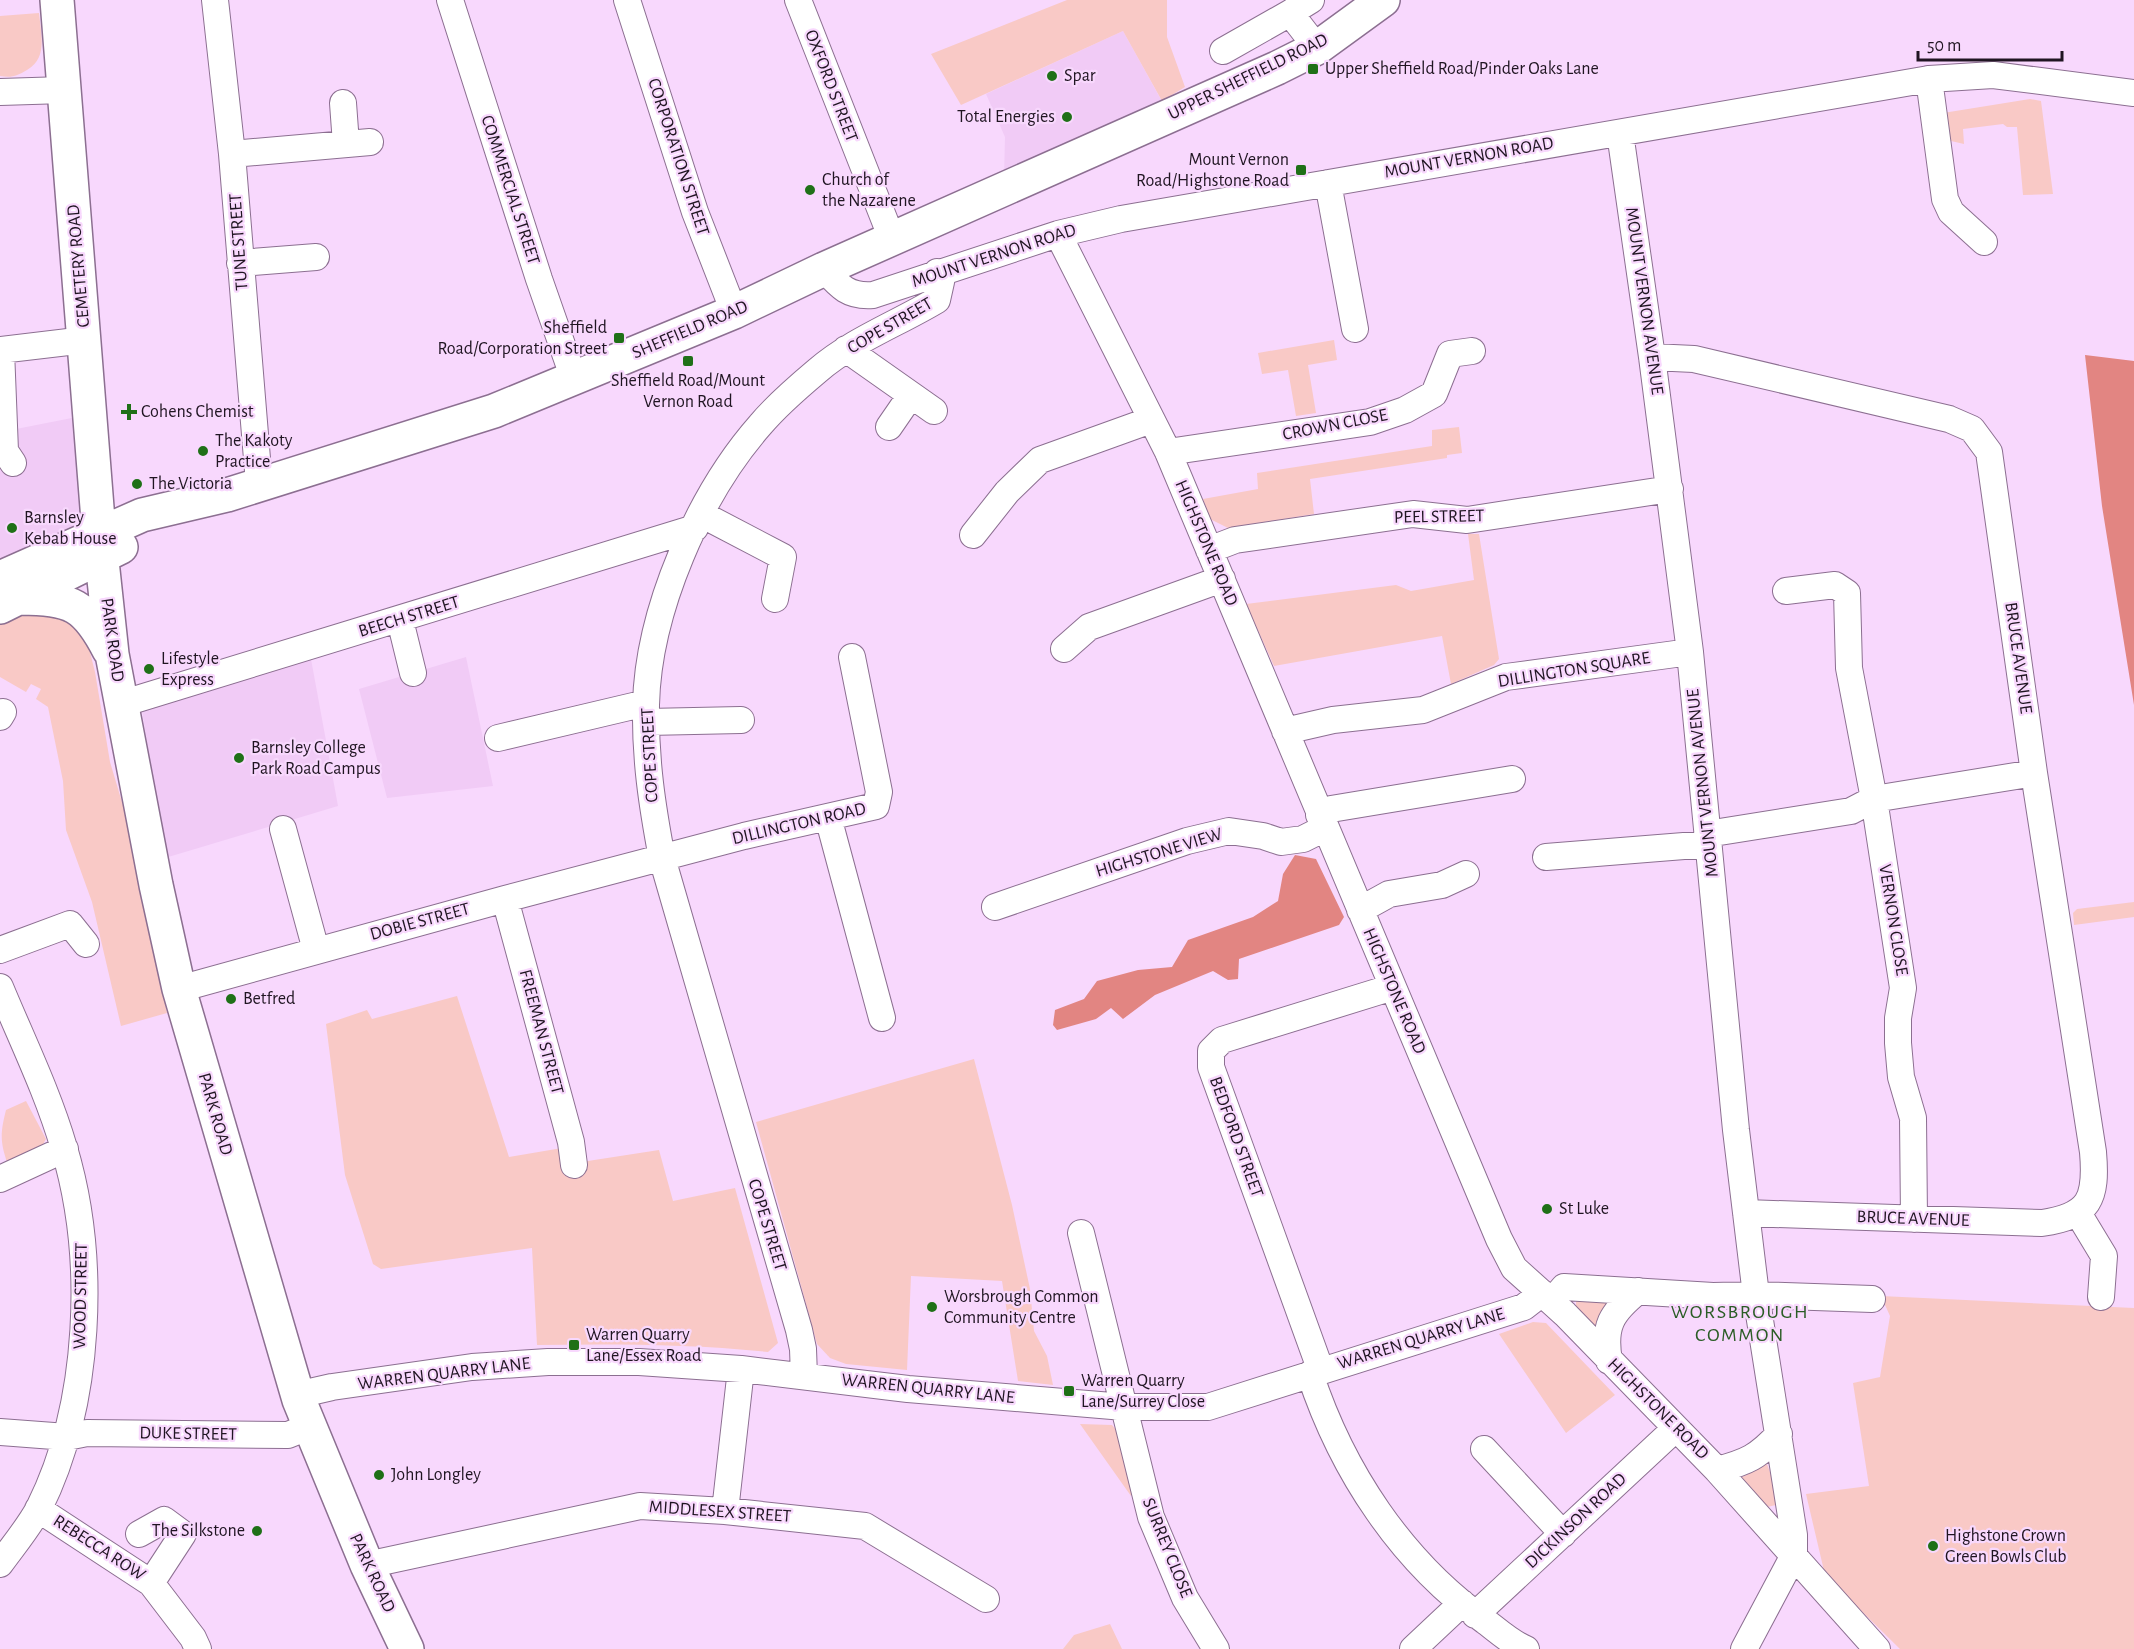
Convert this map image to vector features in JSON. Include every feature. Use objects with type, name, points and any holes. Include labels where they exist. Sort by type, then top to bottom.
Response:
[{"type":"highway","name":"CEMETERY ROAD","points":[[57,0],[100,545]]},
{"type":"highway","name":"UPPER SHEFFIELD ROAD","points":[[1139,130],[1317,48],[1383,0]]},
{"type":"highway","name":"SHEFFIELD ROAD","points":[[7,594],[100,545],[227,495],[494,411],[574,379],[734,312],[824,269],[1139,130]]},
{"type":"highway","name":"PARK ROAD","points":[[100,545],[112,654],[179,989],[303,1413],[367,1565],[407,1649]]},
{"type":"highway","points":[[7,594],[74,604],[97,625],[112,654]]},
{"type":"street","name":"TUNE STREET","points":[[215,0],[232,154],[258,471],[261,483]]},
{"type":"street","name":"COMMERCIAL STREET","points":[[450,0],[539,279],[574,379]]},
{"type":"street","name":"CORPORATION STREET","points":[[627,0],[695,212],[734,312]]},
{"type":"street","name":"OXFORD STREET","points":[[798,0],[892,239]]},
{"type":"street","points":[[1223,51],[1301,6],[1317,48]]},
{"type":"street","name":"MOUNT VERNON ROAD","points":[[824,269],[846,291],[863,296],[902,286],[937,272],[1058,234],[1121,219],[1929,79],[1993,75],[2068,82],[2134,93]]},
{"type":"street","points":[[1929,79],[1945,199],[1951,212],[1984,242]]},
{"type":"street","points":[[0,92],[64,90]]},
{"type":"street","points":[[232,154],[358,143],[342,103]]},
{"type":"street","name":"MOUNT VERNON AVENUE","points":[[1620,133],[1670,489],[1690,652],[1746,1213],[1756,1295],[1794,1535],[1794,1555]]},
{"type":"street","points":[[1328,183],[1355,329]]},
{"type":"street","name":"HIGHSTONE ROAD","points":[[1058,234],[1168,452],[1322,822],[1499,1239],[1514,1268],[1547,1297],[1717,1470],[1877,1649]]},
{"type":"street","points":[[240,263],[316,257]]},
{"type":"street","name":"COPE STREET","points":[[804,1376],[803,1349],[799,1330],[662,858],[648,784],[646,712],[654,643],[664,601],[698,521],[721,479],[761,424],[818,370],[846,349],[937,300],[941,282],[937,272]]},
{"type":"street","points":[[13,464],[6,451],[0,350],[85,340]]},
{"type":"street","points":[[846,349],[934,411]]},
{"type":"street","name":"CROWN CLOSE","points":[[1168,452],[1370,422],[1405,410],[1434,394],[1450,354],[1472,351]]},
{"type":"street","name":"BRUCE AVENUE","points":[[1652,357],[1694,359],[1949,419],[1972,429],[1989,452],[2034,773],[2096,1178],[2091,1197],[2078,1213],[2065,1220],[2042,1223],[1746,1213]]},
{"type":"street","points":[[889,427],[911,395]]},
{"type":"street","points":[[973,535],[1007,492],[1040,460],[1151,420]]},
{"type":"street","name":"PEEL STREET","points":[[1209,550],[1235,540],[1413,514],[1467,520],[1670,489]]},
{"type":"street","points":[[698,521],[783,557],[776,599]]},
{"type":"street","name":"BEECH STREET","points":[[121,704],[400,620],[698,521]]},
{"type":"street","points":[[1064,649],[1089,627],[1222,579]]},
{"type":"street","name":"VERNON CLOSE","points":[[1786,591],[1835,585],[1847,593],[1849,668],[1874,799],[1903,988],[1898,1018],[1898,1043],[1901,1077],[1913,1118],[1914,1218]]},
{"type":"street","points":[[400,620],[413,673]]},
{"type":"street","name":"DILLINGTON SQUARE","points":[[1285,731],[1333,720],[1423,710],[1506,677],[1690,652]]},
{"type":"street","name":"DILLINGTON ROAD","points":[[662,858],[876,807],[879,792],[852,657]]},
{"type":"street","points":[[498,738],[646,712],[741,720]]},
{"type":"street","points":[[1546,857],[1708,839],[1851,811],[1874,799],[2034,773]]},
{"type":"street","name":"HIGHSTONE VIEW","points":[[995,907],[1186,841],[1229,831],[1263,836],[1281,842],[1303,839],[1322,822],[1331,809],[1512,779]]},
{"type":"street","points":[[828,817],[882,1018]]},
{"type":"street","points":[[283,830],[316,950]]},
{"type":"street","name":"DOBIE STREET","points":[[179,989],[505,898],[662,858]]},
{"type":"street","points":[[1360,910],[1389,894],[1442,885],[1466,874]]},
{"type":"street","name":"FREEMAN STREET","points":[[505,898],[571,1142],[574,1165]]},
{"type":"street","points":[[0,950],[70,924],[86,944]]},
{"type":"street","name":"WOOD STREET","points":[[0,987],[44,1090],[65,1149],[85,1249],[81,1350],[67,1437],[38,1509],[0,1564]]},
{"type":"street","name":"BEDFORD STREET","points":[[1393,987],[1222,1040],[1211,1051],[1211,1067],[1344,1456],[1383,1520],[1429,1575],[1469,1609],[1526,1649]]},
{"type":"street","points":[[0,1179],[65,1149]]},
{"type":"street","points":[[2078,1213],[2104,1256],[2101,1297]]},
{"type":"street","name":"SURREY CLOSE","points":[[1081,1233],[1151,1517],[1185,1598],[1216,1649]]},
{"type":"street","name":"WARREN QUARRY LANE","points":[[303,1413],[310,1392],[378,1380],[517,1364],[639,1362],[741,1369],[908,1389],[1124,1407],[1208,1407],[1524,1307],[1564,1287],[1638,1291]]},
{"type":"street","points":[[1609,1361],[1605,1338],[1609,1325],[1620,1306],[1638,1291],[1713,1296],[1756,1295],[1872,1299]]},
{"type":"street","points":[[725,1510],[741,1369]]},
{"type":"street","name":"DUKE STREET","points":[[0,1432],[67,1437],[87,1433],[288,1435],[303,1413]]},
{"type":"street","name":"DICKINSON ROAD","points":[[1413,1649],[1469,1609],[1563,1534],[1676,1428]]},
{"type":"street","points":[[1717,1470],[1745,1463],[1761,1454],[1779,1434]]},
{"type":"street","points":[[1484,1449],[1563,1534]]},
{"type":"street","name":"MIDDLESEX STREET","points":[[367,1565],[640,1506],[725,1510],[865,1526],[986,1599]]},
{"type":"street","name":"REBECCA ROW","points":[[38,1509],[151,1583],[194,1638],[198,1649]]},
{"type":"street","points":[[139,1533],[164,1520],[183,1534],[151,1583]]},
{"type":"street","points":[[1744,1649],[1794,1555]]},
{"type":"shaded area","points":[[1067,0],[1167,0],[1167,37],[1185,87],[1162,101],[1123,31],[961,105],[931,54]]},
{"type":"shaded area","points":[[39,13],[42,45],[38,59],[34,65],[20,74],[11,77],[0,76],[0,16]]},
{"type":"shaded area","points":[[1123,31],[1164,105],[1004,177],[1005,137],[986,94]]},
{"type":"shaded area","points":[[2030,99],[2041,101],[2053,194],[2023,195],[2017,127],[2007,127],[2003,124],[1963,129],[1964,144],[1951,141],[1946,131],[1943,113]]},
{"type":"shaded area","points":[[1334,340],[1337,360],[1308,365],[1316,413],[1296,416],[1288,370],[1262,374],[1258,353]]},
{"type":"shaded area","points":[[2085,355],[2134,361],[2134,705],[2102,506]]},
{"type":"shaded area","points":[[82,416],[89,524],[0,566],[0,435],[16,429]]},
{"type":"shaded area","points":[[1459,427],[1462,453],[1447,455],[1447,458],[1310,479],[1314,514],[1228,528],[1210,519],[1203,499],[1258,489],[1257,473],[1432,446],[1432,430]]},
{"type":"shaded area","points":[[1468,534],[1479,534],[1499,659],[1494,665],[1451,684],[1442,636],[1274,666],[1246,604],[1396,585],[1411,591],[1474,580]]},
{"type":"shaded area","points":[[53,612],[85,632],[95,672],[110,762],[133,839],[167,1013],[121,1026],[92,902],[66,830],[63,781],[48,707],[36,699],[41,689],[31,684],[26,692],[0,677],[0,624],[18,614]]},
{"type":"shaded area","points":[[466,657],[493,786],[387,798],[359,689]]},
{"type":"shaded area","name":"Barnsley College Park Road Campus","points":[[311,659],[338,806],[165,858],[142,710]]},
{"type":"shaded area","points":[[1295,855],[1316,859],[1344,917],[1339,925],[1239,959],[1238,979],[1228,980],[1213,971],[1155,995],[1123,1019],[1111,1008],[1096,1019],[1057,1030],[1053,1025],[1055,1010],[1084,999],[1097,981],[1138,970],[1172,967],[1188,940],[1253,917],[1278,901],[1283,874]]},
{"type":"shaded area","points":[[2134,902],[2134,917],[2074,925],[2073,913],[2077,909]]},
{"type":"shaded area","points":[[457,996],[509,1157],[562,1148],[562,1165],[659,1150],[673,1201],[735,1188],[778,1343],[768,1352],[653,1345],[537,1345],[532,1248],[381,1269],[373,1264],[345,1175],[326,1024],[367,1010],[372,1019]]},
{"type":"shaded area","points":[[974,1059],[1012,1205],[1030,1289],[1034,1331],[1047,1356],[1053,1385],[1018,1381],[1002,1281],[911,1276],[907,1370],[846,1364],[830,1358],[817,1344],[756,1122]]},
{"type":"shaded area","points":[[26,1101],[46,1139],[40,1150],[8,1165],[2,1138],[6,1110]]},
{"type":"shaded area","points":[[1881,1296],[2134,1308],[2134,1649],[1900,1649],[1825,1575],[1806,1494],[1869,1486],[1853,1383],[1880,1377],[1890,1316]]},
{"type":"shaded area","points":[[1609,1299],[1595,1328],[1576,1309],[1576,1300]]},
{"type":"shaded area","points":[[1533,1322],[1546,1323],[1615,1395],[1566,1433],[1499,1334]]},
{"type":"shaded area","points":[[1080,1424],[1112,1425],[1123,1438],[1136,1489],[1131,1496]]},
{"type":"shaded area","points":[[1767,1464],[1777,1492],[1776,1505],[1767,1507],[1740,1478]]},
{"type":"shaded area","points":[[1110,1624],[1122,1649],[1063,1649],[1074,1635]]},
{"type":"place","name":"Upper Sheffield Road/Pinder Oaks Lane","points":[[1313,69]]},
{"type":"place","name":"Spar","points":[[1052,76]]},
{"type":"place","name":"Total Energies","points":[[1067,117]]},
{"type":"place","name":"Mount Vernon Road/Highstone Road","points":[[1301,170]]},
{"type":"place","name":"Church of the Nazarene","points":[[810,190]]},
{"type":"place","name":"Sheffield Road/Corporation Street","points":[[619,338]]},
{"type":"place","name":"Sheffield Road/Mount Vernon Road","points":[[688,361]]},
{"type":"place","name":"Cohens Chemist","points":[[129,412]]},
{"type":"place","name":"The Kakoty Practice","points":[[203,451]]},
{"type":"place","name":"The Victoria","points":[[137,484]]},
{"type":"place","name":"Barnsley Kebab House","points":[[12,528]]},
{"type":"place","name":"Lifestyle Express","points":[[149,669]]},
{"type":"place","name":"Barnsley College Park Road Campus","points":[[239,758]]},
{"type":"place","name":"Betfred","points":[[231,999]]},
{"type":"place","name":"St Luke","points":[[1547,1209]]},
{"type":"place","name":"Worsbrough Common Community Centre","points":[[932,1307]]},
{"type":"place","name":"Warren Quarry Lane/Essex Road","points":[[574,1345]]},
{"type":"place","name":"Warren Quarry Lane/Surrey Close","points":[[1069,1391]]},
{"type":"place","name":"John Longley","points":[[379,1475]]},
{"type":"place","name":"The Silkstone","points":[[257,1531]]},
{"type":"place","name":"Highstone Crown Green Bowls Club","points":[[1933,1546]]},
{"type":"district","name":"WORSBROUGH COMMON","points":[[1740,1324]]}]
